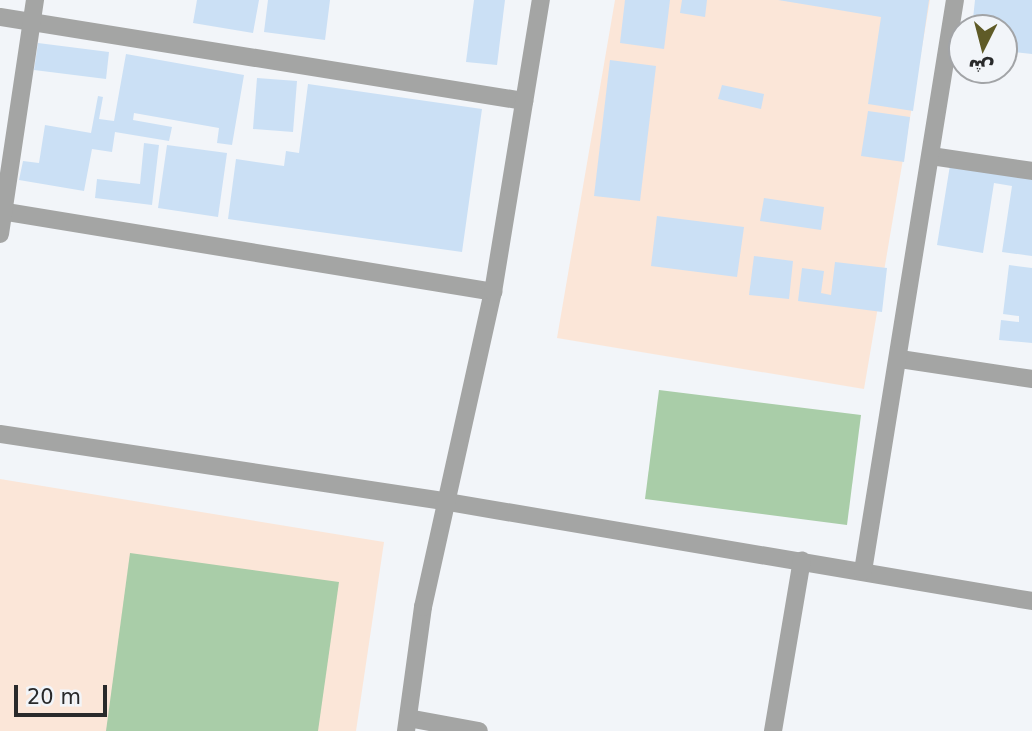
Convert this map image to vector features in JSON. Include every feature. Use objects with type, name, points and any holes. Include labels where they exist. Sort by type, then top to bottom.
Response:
[{"type":"street","points":[[0,234],[35,0]]},
{"type":"street","points":[[479,731],[407,725],[423,607],[493,292],[541,0]]},
{"type":"street","points":[[863,571],[900,359],[955,0]]},
{"type":"street","points":[[0,17],[524,101]]},
{"type":"street","points":[[931,156],[1032,171]]},
{"type":"street","points":[[2,211],[493,292]]},
{"type":"street","points":[[900,359],[1032,379]]},
{"type":"street","points":[[0,434],[448,502],[1032,601]]},
{"type":"street","points":[[773,731],[802,560]]},
{"type":"shaded area","points":[[615,0],[930,0],[864,389],[557,338]]},
{"type":"shaded area","points":[[0,479],[384,542],[356,731],[0,731]]},
{"type":"green space","points":[[659,390],[861,415],[847,525],[645,499]]},
{"type":"green space","points":[[130,553],[339,582],[318,731],[106,731]]},
{"type":"building","points":[[197,0],[259,0],[253,33],[193,23]]},
{"type":"building","points":[[268,0],[330,0],[325,40],[264,32]]},
{"type":"building","points":[[474,0],[505,0],[497,65],[466,62]]},
{"type":"building","points":[[625,0],[670,0],[664,49],[620,43]]},
{"type":"building","points":[[682,0],[707,0],[705,17],[680,13]]},
{"type":"building","points":[[778,0],[929,0],[913,111],[868,104],[881,17]]},
{"type":"building","points":[[975,0],[1032,0],[1032,54],[1018,52],[1018,14],[974,14]]},
{"type":"building","points":[[38,43],[109,52],[106,79],[34,70]]},
{"type":"building","points":[[126,54],[244,75],[232,145],[217,143],[219,128],[134,113],[133,120],[172,127],[169,141],[115,132],[112,152],[92,149],[84,191],[19,180],[23,161],[39,163],[45,125],[91,133],[98,96],[103,97],[99,119],[114,121]]},
{"type":"building","points":[[610,60],[656,66],[640,201],[594,196]]},
{"type":"building","points":[[257,78],[297,81],[293,132],[253,129]]},
{"type":"building","points":[[308,84],[482,109],[462,252],[228,219],[236,159],[284,166],[286,151],[299,153]]},
{"type":"building","points":[[722,85],[764,94],[761,109],[718,99]]},
{"type":"building","points":[[868,111],[910,117],[904,162],[861,156]]},
{"type":"building","points":[[144,143],[159,145],[152,205],[95,198],[97,179],[140,184]]},
{"type":"building","points":[[167,145],[227,153],[218,217],[158,208]]},
{"type":"building","points":[[952,153],[1032,166],[1032,256],[1002,252],[1012,186],[994,183],[983,253],[937,245]]},
{"type":"building","points":[[764,198],[824,207],[821,230],[760,221]]},
{"type":"building","points":[[657,216],[744,227],[737,277],[651,266]]},
{"type":"building","points":[[754,256],[793,261],[789,299],[749,295]]},
{"type":"building","points":[[835,262],[887,268],[882,312],[798,301],[802,268],[824,271],[821,293],[831,295]]},
{"type":"building","points":[[1009,265],[1032,268],[1032,343],[999,340],[1001,320],[1019,322],[1019,316],[1003,314]]}]
